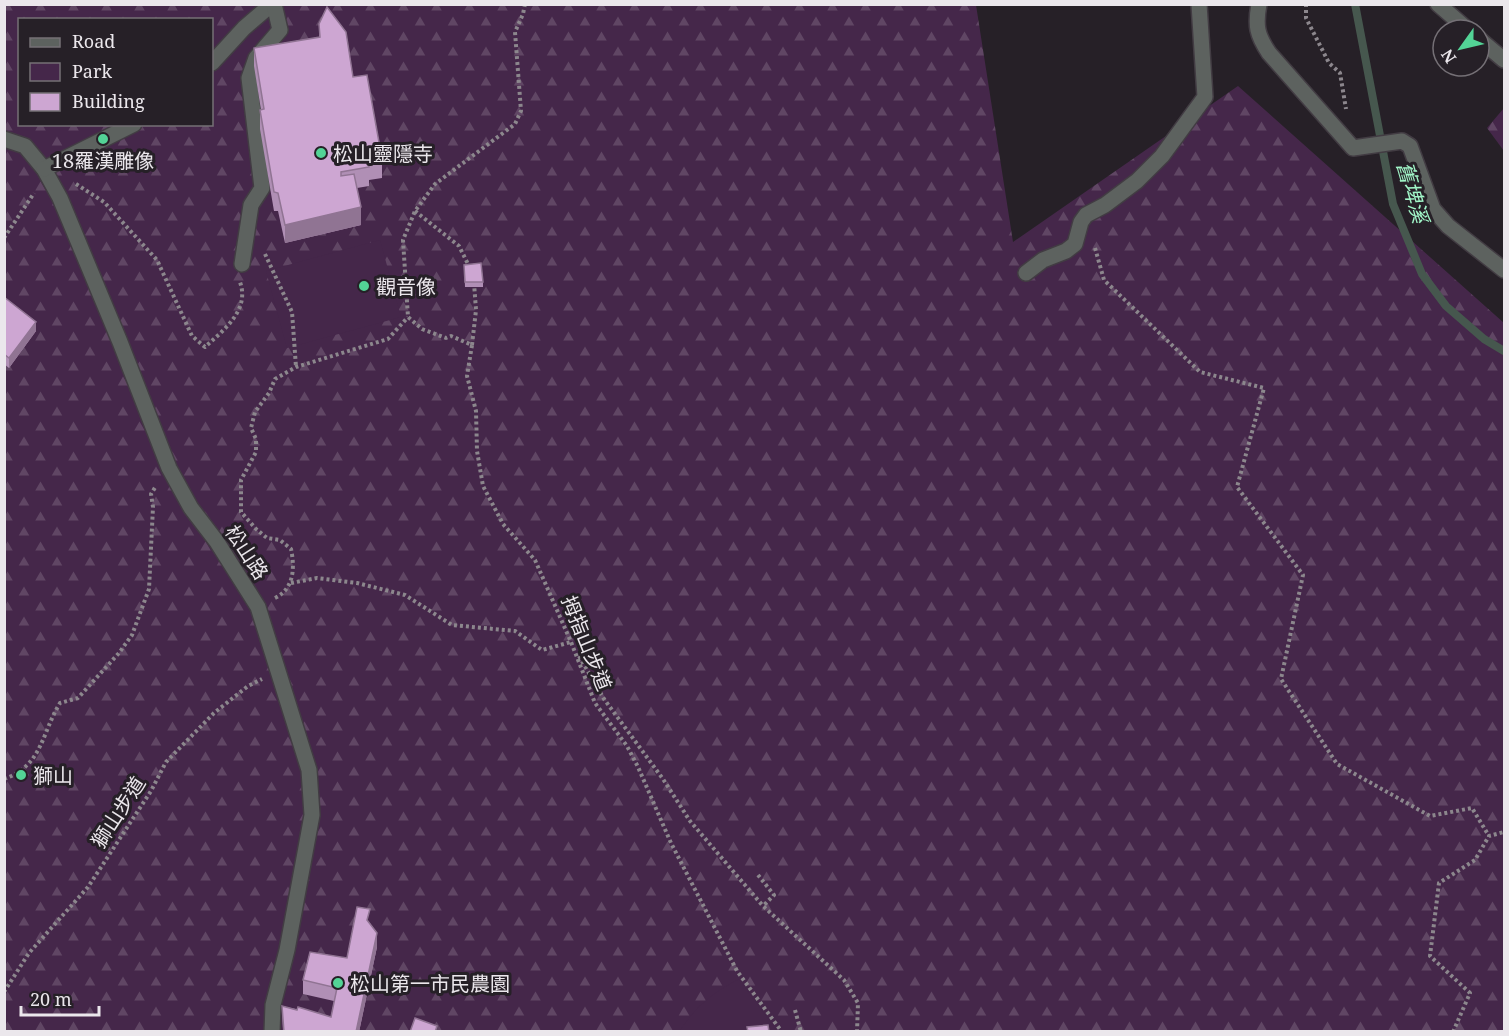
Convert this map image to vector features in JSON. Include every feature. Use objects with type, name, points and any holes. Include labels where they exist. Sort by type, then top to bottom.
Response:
[{"type":"street","points":[[213,62],[244,28],[273,4],[280,30],[256,58],[249,78],[262,188],[251,205],[240,270]]},
{"type":"street","points":[[1026,273],[1043,260],[1066,251],[1076,244],[1086,215],[1105,205],[1137,181],[1162,156],[1205,97],[1199,4]]},
{"type":"street","points":[[1259,4],[1256,22],[1259,38],[1269,54],[1353,148],[1402,141],[1410,146],[1433,209],[1448,226],[1504,270]]},
{"type":"street","points":[[1438,4],[1454,18]]},
{"type":"street","points":[[1491,49],[1504,60]]},
{"type":"street","points":[[44,169],[130,126]]},
{"type":"street","name":"松山路","points":[[4,139],[25,146],[44,169],[60,198],[169,468],[191,508],[217,542],[258,607],[309,770],[312,815],[287,950],[273,1005],[272,1032]]},
{"type":"path","points":[[472,345],[451,336],[446,338],[422,329],[408,317],[403,240],[415,211],[435,184],[516,123],[521,111],[514,32],[525,4]]},
{"type":"path","points":[[1306,4],[1306,18],[1329,63],[1340,73],[1353,148]]},
{"type":"path","points":[[4,238],[32,199],[44,169],[72,181],[104,202],[157,260],[192,336],[205,347],[227,327],[240,307],[244,294],[240,270]]},
{"type":"path","name":"拇指山步道","points":[[415,211],[459,246],[474,277],[476,310],[467,376],[476,411],[477,451],[483,486],[503,524],[535,560],[595,703],[627,746],[671,843],[737,971],[782,1032]]},
{"type":"path","points":[[1086,215],[1104,280],[1200,372],[1264,388],[1237,488],[1303,575],[1281,679],[1337,764],[1430,816],[1472,808],[1489,836]]},
{"type":"path","points":[[263,249],[292,312],[296,367]]},
{"type":"path","points":[[258,607],[279,596],[291,583],[294,565],[291,549],[280,540],[267,538],[242,512],[241,480],[256,452],[256,440],[251,428],[255,412],[269,393],[275,379],[296,367],[388,339],[408,317]]},
{"type":"path","points":[[4,779],[21,773],[37,753],[52,716],[60,703],[78,698],[119,653],[132,635],[149,589],[153,507],[151,494],[169,468]]},
{"type":"path","points":[[291,583],[317,578],[357,583],[405,595],[452,625],[514,631],[542,650],[571,642],[604,699],[663,779],[690,821],[763,906],[844,980],[858,1003],[857,1032]]},
{"type":"path","name":"獅山步道","points":[[4,993],[29,953],[88,887],[151,791],[166,762],[222,706],[248,686],[279,671]]},
{"type":"path","points":[[1453,1032],[1470,993],[1430,956],[1438,883],[1475,860],[1489,836],[1504,832]]},
{"type":"path","points":[[758,875],[774,895],[763,906]]},
{"type":"path","points":[[795,1010],[801,1032]]},
{"type":"green space","points":[[5,5],[976,5],[1013,242],[1238,86],[1504,323],[1504,1031],[5,1032]]},
{"type":"green space","points":[[1504,108],[1504,151],[1487,128]]},
{"type":"green space","points":[[380,240],[401,317],[287,348],[266,271]]},
{"type":"green space","points":[[739,979],[777,1031],[679,1032],[705,1001]]},
{"type":"building","name":"松山靈隱寺","points":[[327,7],[346,32],[353,77],[367,75],[382,159],[368,162],[369,167],[341,172],[341,176],[354,174],[361,207],[285,225],[278,193],[274,192],[260,110],[264,109],[254,48],[320,37],[319,24]]},
{"type":"building","points":[[481,263],[483,282],[465,282],[464,265]]},
{"type":"building","points":[[4,297],[36,322],[9,358],[4,354]]},
{"type":"building","name":"松山第一市民農園","points":[[357,907],[370,909],[367,920],[377,933],[356,1032],[284,1032],[282,1006],[297,1010],[298,1007],[331,1017],[337,988],[303,980],[310,952],[347,958]]},
{"type":"building","points":[[415,1018],[437,1026],[435,1032],[410,1032]]},
{"type":"building","points":[[768,1025],[769,1032],[748,1032],[747,1027]]},
{"type":"waterway","name":"舊埤溪","points":[[1355,4],[1393,204],[1422,274],[1446,306],[1484,339],[1504,351]]},
{"type":"place","name":"18羅漢雕像","points":[[103,139]]},
{"type":"place","name":"松山靈隱寺","points":[[321,153]]},
{"type":"place","name":"觀音像","points":[[364,286]]},
{"type":"place","name":"獅山","points":[[21,775]]},
{"type":"place","name":"松山第一市民農園","points":[[338,983]]}]
